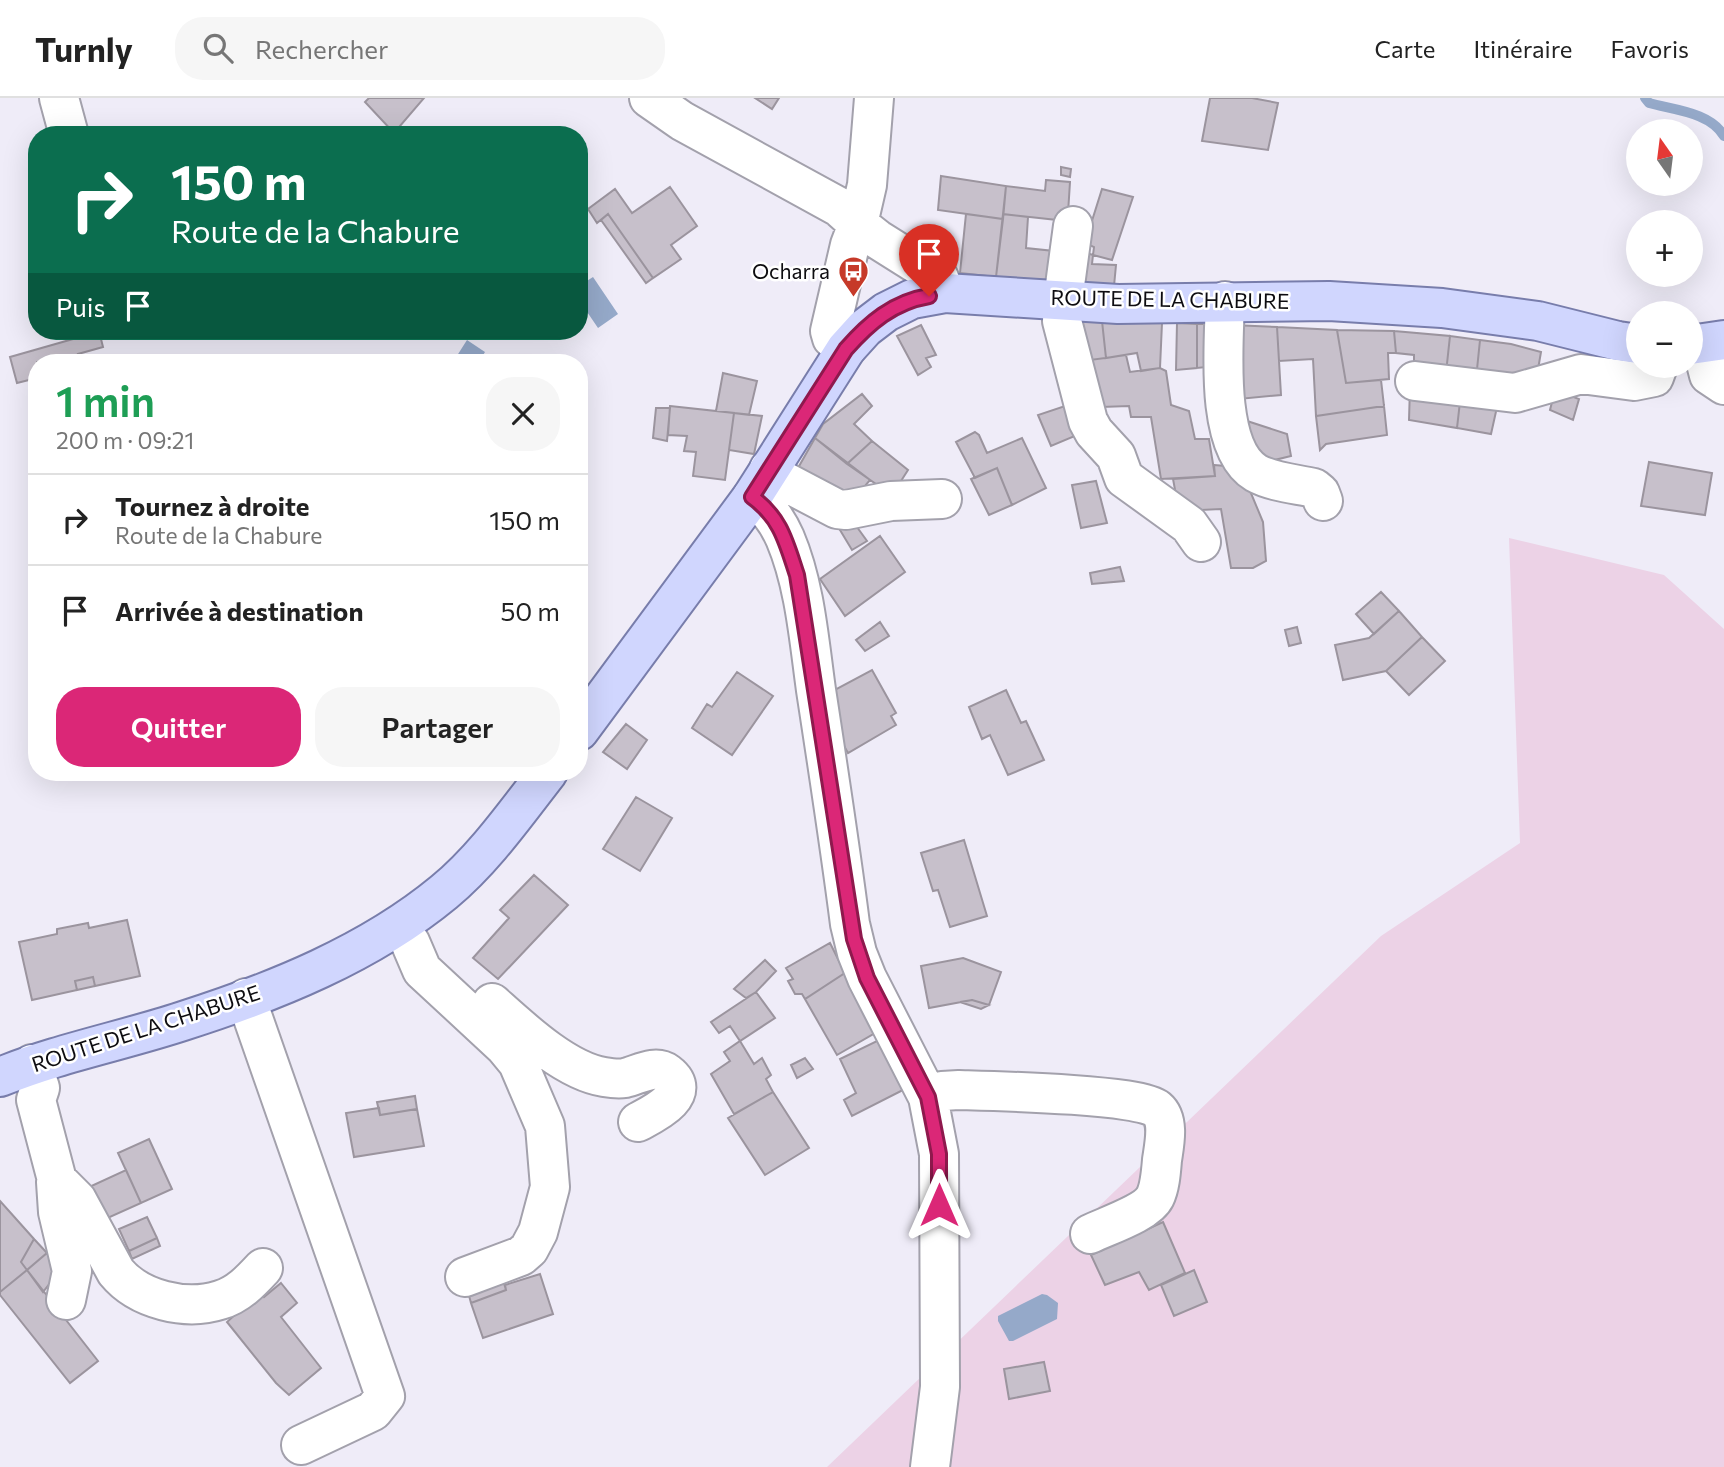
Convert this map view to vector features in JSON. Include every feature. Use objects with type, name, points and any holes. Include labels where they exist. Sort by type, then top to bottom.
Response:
[{"type":"main road","name":"ROUTE DE LA CHABURE","points":[[588,719],[761,483],[846,349],[865,328],[886,312],[912,299],[945,293],[1118,304],[1329,301],[1442,308],[1538,321],[1626,342]]},
{"type":"main road","name":"ROUTE DE LA CHABURE","points":[[16,1071],[183,1021],[296,979],[366,945],[405,933],[480,856],[541,781]]},
{"type":"street","points":[[59,98],[67,126]]},
{"type":"street","points":[[649,98],[682,121],[839,207],[877,239],[939,278],[945,293]]},
{"type":"street","points":[[846,349],[832,338],[830,331],[867,185],[874,98]]},
{"type":"street","points":[[1073,226],[1062,321],[1088,421],[1094,432],[1116,456],[1124,478],[1189,525],[1200,542]]},
{"type":"street","points":[[1225,301],[1224,394],[1229,425],[1239,454],[1256,473],[1314,488],[1323,501]]},
{"type":"street","points":[[1705,343],[1709,374],[1724,386]]},
{"type":"street","points":[[1415,381],[1515,393],[1581,374],[1620,379],[1651,378]]},
{"type":"street","points":[[930,1467],[940,1387],[939,1154],[928,1097],[857,953],[850,924],[797,575],[786,539],[775,517],[766,507],[761,483],[780,478],[837,509],[846,510],[907,499],[942,499]]},
{"type":"street","points":[[405,933],[437,951],[460,975],[536,1041],[571,1064],[602,1077],[624,1078],[657,1070],[667,1073],[676,1090],[672,1099],[666,1107],[638,1122]]},
{"type":"street","points":[[405,933],[422,970],[518,1063],[545,1126],[550,1187],[541,1223],[529,1249],[521,1256],[465,1277]]},
{"type":"street","points":[[246,998],[385,1396],[373,1411],[301,1445]]},
{"type":"street","points":[[16,1071],[39,1082],[36,1100],[57,1180],[58,1212],[72,1271],[66,1300]]},
{"type":"street","points":[[928,1097],[942,1091],[960,1090],[1089,1097],[1146,1103],[1159,1110],[1164,1121],[1164,1133],[1162,1163],[1155,1197],[1148,1206],[1090,1234]]},
{"type":"street","points":[[57,1180],[77,1200],[123,1281],[155,1299],[172,1303],[201,1304],[221,1300],[242,1289],[263,1268]]},
{"type":"shaded area","points":[[1509,538],[1664,575],[1724,629],[1724,1467],[827,1467],[1381,936],[1520,843]]},
{"type":"water","points":[[593,277],[618,314],[598,328],[588,313],[588,280]]},
{"type":"water","points":[[467,340],[485,352],[484,354],[458,354]]},
{"type":"water","points":[[1042,1294],[1058,1303],[1057,1319],[1009,1341],[998,1316]]},
{"type":"building","points":[[369,98],[424,98],[400,126],[387,126],[365,102]]},
{"type":"building","points":[[755,98],[779,98],[772,109]]},
{"type":"building","points":[[1210,98],[1252,98],[1278,103],[1268,150],[1202,141]]},
{"type":"building","points":[[1061,167],[1071,169],[1070,177],[1061,175]]},
{"type":"building","points":[[941,176],[1006,186],[1003,219],[938,210]]},
{"type":"building","points":[[1046,180],[1070,182],[1067,229],[1057,220],[1003,214],[1006,186],[1045,191]]},
{"type":"building","points":[[670,187],[697,226],[671,245],[681,259],[653,278],[608,214],[597,223],[588,209],[615,189],[632,213]]},
{"type":"building","points":[[1102,189],[1133,197],[1112,260],[1093,255],[1094,247],[1085,243]]},
{"type":"building","points":[[608,214],[653,278],[646,283],[601,220]]},
{"type":"building","points":[[966,214],[1003,219],[996,277],[960,273]]},
{"type":"building","points":[[1003,214],[1028,217],[1026,248],[1054,251],[1063,285],[996,277]]},
{"type":"building","points":[[1074,249],[1093,255],[1092,264],[1116,265],[1114,286],[1070,286]]},
{"type":"building","points":[[1071,320],[1102,321],[1106,358],[1090,360]]},
{"type":"building","points":[[1102,321],[1162,323],[1160,368],[1141,371],[1137,353],[1106,358]]},
{"type":"building","points":[[1177,323],[1197,324],[1197,368],[1176,370]]},
{"type":"building","points":[[1197,324],[1216,324],[1216,366],[1197,368]]},
{"type":"building","points":[[921,325],[936,355],[926,358],[931,367],[918,375],[897,336]]},
{"type":"building","points":[[1232,325],[1277,327],[1281,395],[1239,399]]},
{"type":"building","points":[[1277,327],[1337,330],[1346,383],[1381,380],[1384,406],[1316,416],[1313,359],[1279,361]]},
{"type":"building","points":[[1337,330],[1394,331],[1396,353],[1388,353],[1389,379],[1346,383]]},
{"type":"building","points":[[1394,331],[1450,336],[1446,373],[1414,371],[1414,355],[1396,353]]},
{"type":"building","points":[[1450,336],[1480,340],[1476,379],[1446,373]]},
{"type":"building","points":[[70,340],[101,340],[103,347],[78,354],[28,354],[28,380],[17,383],[10,357]]},
{"type":"building","points":[[1480,340],[1541,352],[1536,381],[1476,379]]},
{"type":"building","points":[[1126,355],[1130,372],[1160,368],[1166,371],[1171,405],[1189,411],[1195,439],[1209,439],[1215,476],[1161,479],[1151,417],[1131,417],[1129,406],[1101,407],[1090,360]]},
{"type":"building","points":[[723,373],[757,381],[749,415],[716,411]]},
{"type":"building","points":[[1410,387],[1461,393],[1457,428],[1409,420]]},
{"type":"building","points":[[1555,390],[1579,399],[1573,420],[1550,410]]},
{"type":"building","points":[[1461,393],[1499,398],[1491,434],[1457,428]]},
{"type":"building","points":[[862,394],[872,406],[854,424],[872,441],[847,464],[815,438],[823,424]]},
{"type":"building","points":[[1074,403],[1082,433],[1051,446],[1038,415]]},
{"type":"building","points":[[670,406],[734,413],[725,480],[693,476],[696,452],[684,451],[687,436],[668,435]]},
{"type":"building","points":[[1384,406],[1387,435],[1326,444],[1320,450],[1316,416]]},
{"type":"building","points":[[656,408],[670,408],[667,441],[653,438]]},
{"type":"building","points":[[734,413],[762,416],[754,454],[729,450]]},
{"type":"building","points":[[1244,420],[1287,434],[1291,456],[1254,465]]},
{"type":"building","points":[[975,432],[987,453],[1022,438],[1046,488],[1012,505],[997,468],[975,478],[956,442]]},
{"type":"building","points":[[815,438],[870,480],[852,502],[798,468]]},
{"type":"building","points":[[872,441],[908,470],[892,495],[847,464]]},
{"type":"building","points":[[1649,462],[1712,473],[1705,515],[1641,506]]},
{"type":"building","points":[[1214,465],[1226,466],[1243,474],[1263,522],[1266,561],[1253,568],[1231,568],[1221,509],[1179,511],[1173,479],[1215,476]]},
{"type":"building","points":[[997,468],[1012,505],[989,515],[971,479]]},
{"type":"building","points":[[1096,481],[1107,523],[1081,528],[1072,485]]},
{"type":"building","points":[[849,516],[867,541],[852,550],[837,525]]},
{"type":"building","points":[[880,536],[905,572],[845,616],[820,579]]},
{"type":"building","points":[[1120,567],[1124,581],[1092,584],[1090,573]]},
{"type":"building","points":[[1381,592],[1399,611],[1374,634],[1356,614]]},
{"type":"building","points":[[1399,611],[1422,637],[1386,671],[1343,680],[1335,645],[1369,638]]},
{"type":"building","points":[[880,622],[889,636],[865,651],[856,640]]},
{"type":"building","points":[[1297,627],[1301,643],[1289,646],[1285,630]]},
{"type":"building","points":[[1422,637],[1445,661],[1409,695],[1386,671]]},
{"type":"building","points":[[872,670],[896,713],[891,716],[896,725],[848,753],[828,717],[827,694]]},
{"type":"building","points":[[737,672],[773,696],[732,755],[692,728],[707,704],[712,707]]},
{"type":"building","points":[[1006,690],[1021,723],[1026,721],[1044,760],[1008,775],[990,735],[982,739],[969,707]]},
{"type":"building","points":[[626,724],[647,740],[627,769],[603,752]]},
{"type":"building","points":[[636,797],[672,818],[640,871],[603,849]]},
{"type":"building","points":[[964,840],[987,916],[950,927],[938,890],[933,891],[921,853]]},
{"type":"building","points":[[534,875],[568,905],[498,979],[473,958],[509,918],[500,910]]},
{"type":"building","points":[[127,920],[140,976],[95,986],[93,977],[75,981],[77,990],[32,1000],[19,942],[57,934],[57,929],[88,923],[89,928]]},
{"type":"building","points":[[830,943],[845,973],[805,999],[802,994],[795,994],[788,981],[793,979],[786,968]]},
{"type":"building","points":[[963,958],[1001,972],[989,1005],[972,1000],[929,1008],[921,966]]},
{"type":"building","points":[[765,960],[776,971],[756,992],[746,998],[734,989]]},
{"type":"building","points":[[845,973],[875,1033],[837,1055],[805,999]]},
{"type":"building","points":[[93,977],[95,986],[77,990],[75,981]]},
{"type":"building","points":[[756,992],[775,1018],[740,1041],[730,1026],[719,1033],[711,1022]]},
{"type":"building","points":[[972,1000],[989,1005],[981,1009],[960,1002]]},
{"type":"building","points":[[879,1040],[903,1090],[852,1116],[844,1100],[856,1093],[840,1059]]},
{"type":"building","points":[[740,1041],[754,1064],[762,1058],[771,1075],[766,1079],[773,1092],[734,1114],[711,1074],[730,1061],[724,1052]]},
{"type":"building","points":[[805,1058],[813,1069],[797,1078],[791,1065]]},
{"type":"building","points":[[773,1092],[809,1148],[765,1175],[728,1118]]},
{"type":"building","points":[[415,1096],[417,1109],[380,1115],[377,1102]]},
{"type":"building","points":[[379,1108],[380,1115],[417,1109],[424,1146],[354,1157],[346,1113]]},
{"type":"building","points":[[149,1139],[172,1189],[141,1203],[118,1153]]},
{"type":"building","points":[[126,1170],[141,1203],[101,1221],[87,1188]]},
{"type":"building","points":[[0,1201],[34,1239],[21,1262],[27,1270],[0,1292]]},
{"type":"building","points":[[147,1217],[157,1238],[129,1251],[119,1229]]},
{"type":"building","points":[[1163,1222],[1185,1273],[1149,1290],[1139,1272],[1105,1285],[1091,1255]]},
{"type":"building","points":[[157,1238],[160,1246],[132,1259],[129,1251]]},
{"type":"building","points":[[34,1239],[47,1253],[27,1270],[21,1262]]},
{"type":"building","points":[[47,1253],[61,1269],[43,1292],[27,1270]]},
{"type":"building","points":[[27,1270],[98,1361],[70,1383],[0,1295],[0,1292]]},
{"type":"building","points":[[1194,1270],[1207,1302],[1174,1316],[1161,1285]]},
{"type":"building","points":[[540,1274],[553,1314],[483,1338],[471,1303],[506,1290],[505,1285]]},
{"type":"building","points":[[503,1280],[506,1290],[471,1303],[468,1292]]},
{"type":"building","points":[[281,1283],[297,1303],[281,1317],[321,1368],[289,1395],[276,1383],[227,1322],[260,1292],[264,1297]]},
{"type":"building","points":[[1044,1362],[1050,1391],[1009,1399],[1004,1369]]},
{"type":"waterway","points":[[1645,98],[1649,103],[1701,117],[1718,128],[1724,136]]},
{"type":"place","name":"Ocharra","points":[[853,299]]},
{"type":"route","points":[[929,296],[912,299],[886,312],[865,328],[846,349],[752,497],[775,517],[786,539],[797,575],[850,924],[867,978],[928,1097],[939,1154],[939,1205]]}]
